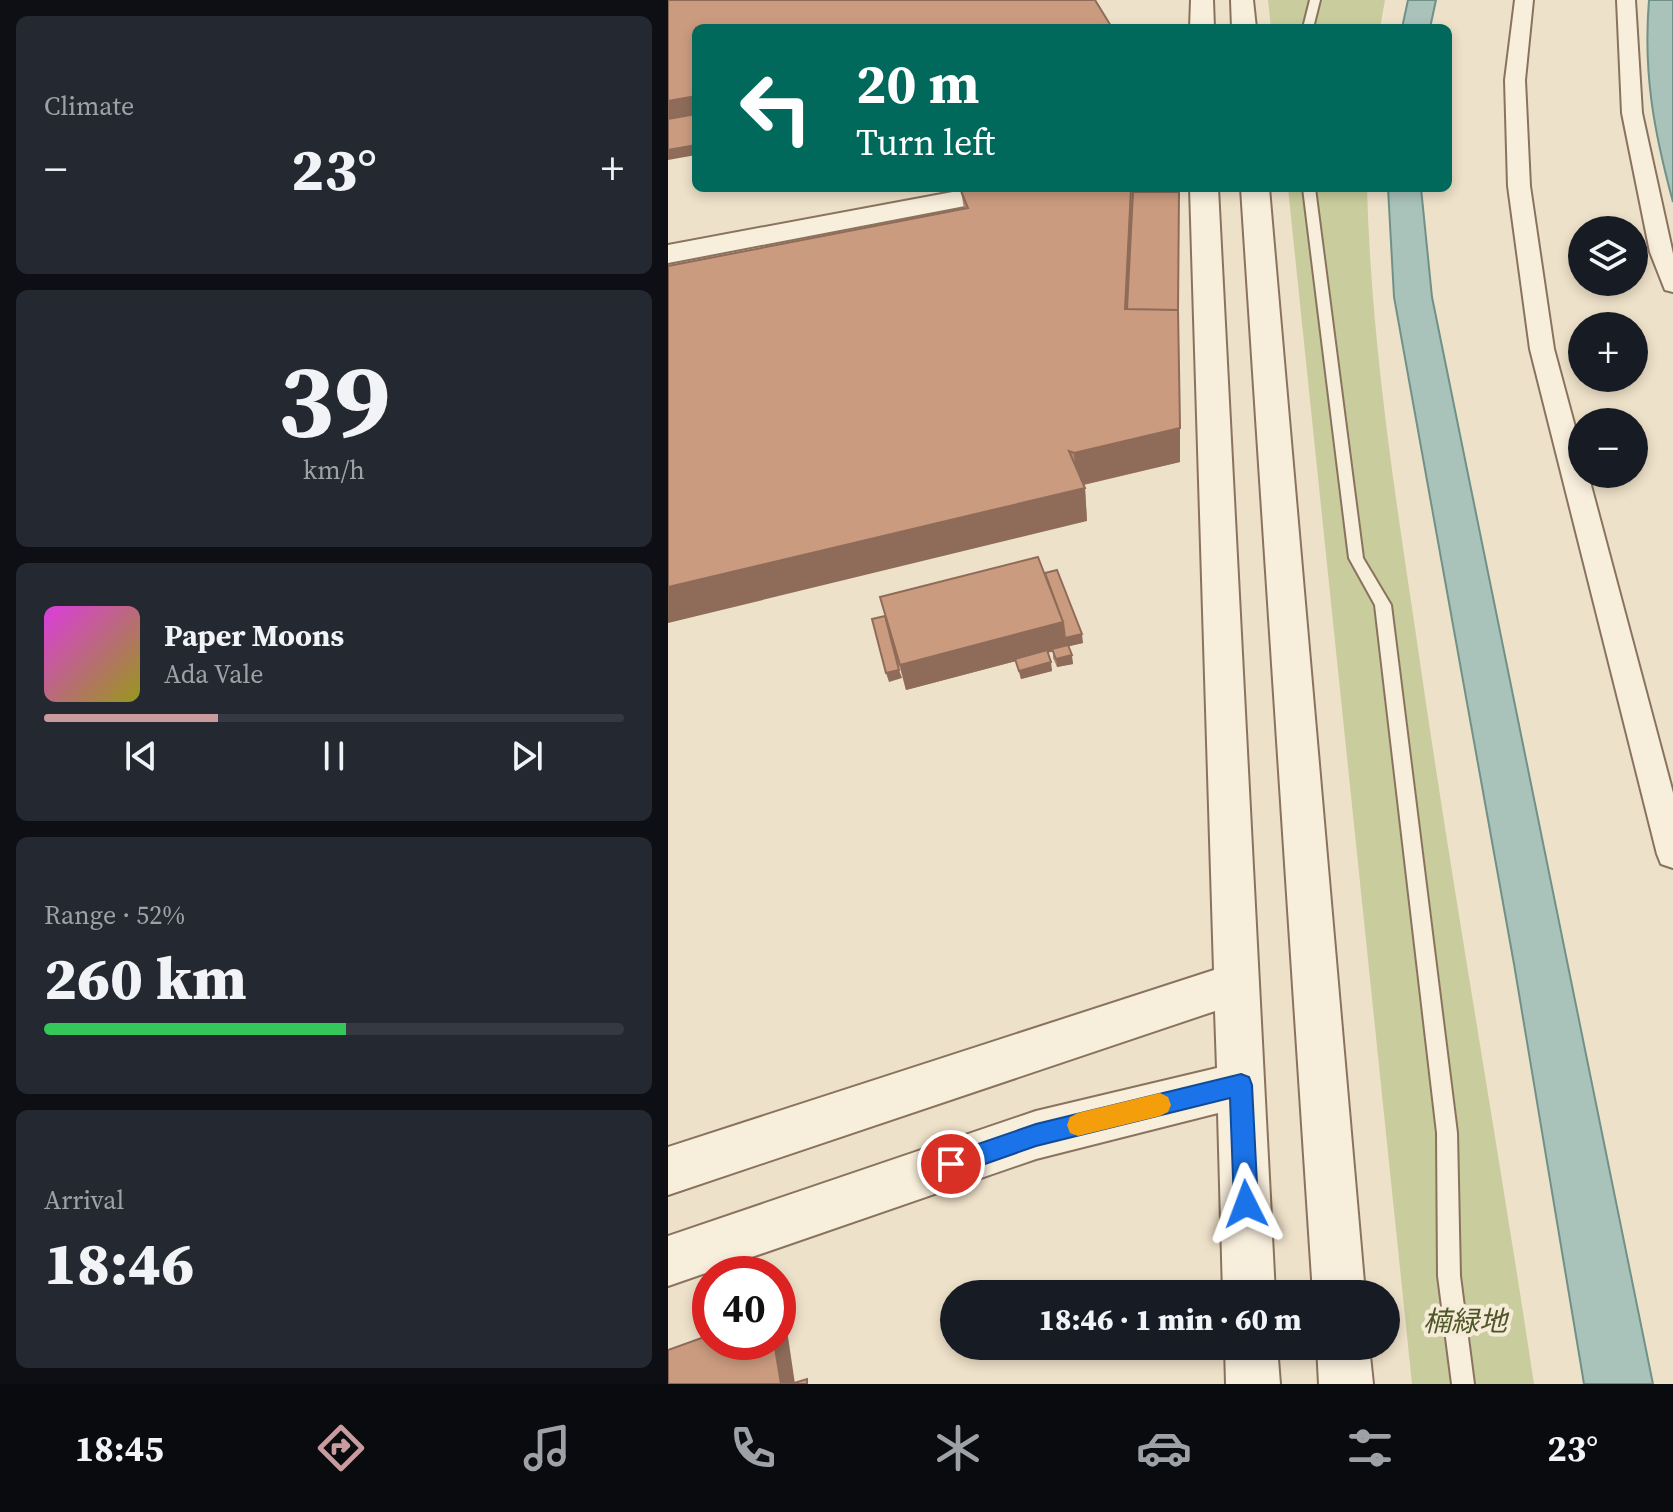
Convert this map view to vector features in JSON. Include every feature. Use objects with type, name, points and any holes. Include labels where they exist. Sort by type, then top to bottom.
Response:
[{"type":"street","points":[[1202,0],[1202,24]]},
{"type":"street","points":[[1242,0],[1244,24]]},
{"type":"street","points":[[1524,0],[1515,80],[1519,186],[1542,349],[1673,854]]},
{"type":"street","points":[[1626,0],[1632,113],[1661,252],[1673,285]]},
{"type":"street","points":[[668,234],[891,192]]},
{"type":"street","points":[[668,254],[996,192]]},
{"type":"street","points":[[1204,192],[1248,1280]]},
{"type":"street","points":[[1255,192],[1338,1280]]},
{"type":"street","points":[[668,1171],[1237,983]]},
{"type":"street","points":[[668,1261],[1036,1135],[1241,1085]]},
{"type":"street","points":[[1252,1360],[1253,1384]]},
{"type":"street","points":[[1344,1360],[1346,1384]]},
{"type":"lane","points":[[1309,24],[1315,0]]},
{"type":"lane","points":[[1310,192],[1356,558],[1383,605],[1385,620],[1447,1133],[1449,1276],[1463,1384]]},
{"type":"green space","points":[[1268,0],[1385,0],[1381,24],[1271,24]]},
{"type":"green space","name":"楠緑地","points":[[1288,192],[1367,192],[1378,354],[1399,518],[1443,817],[1534,1384],[1412,1384]]},
{"type":"water","points":[[1408,0],[1436,0],[1431,24],[1403,24]]},
{"type":"water","points":[[1649,0],[1673,0],[1673,202],[1660,151],[1649,78]]},
{"type":"water","points":[[1388,192],[1421,192],[1432,297],[1653,1384],[1584,1384],[1514,964],[1394,297]]},
{"type":"building","points":[[668,0],[1095,0],[1110,24],[692,24],[692,97],[668,101]]},
{"type":"building","points":[[692,115],[692,146],[668,150],[668,119]]},
{"type":"building","points":[[961,192],[1131,192],[1125,309],[1178,310],[1180,428],[1074,453],[1069,451],[1085,488],[668,587],[668,266],[968,208]]},
{"type":"building","points":[[1133,192],[1179,192],[1178,310],[1127,309]]},
{"type":"building","points":[[1038,557],[1063,622],[900,665],[880,597]]},
{"type":"building","points":[[1057,570],[1082,634],[1065,638],[1063,622],[1045,573]]},
{"type":"building","points":[[885,616],[899,670],[886,673],[872,619]]},
{"type":"building","points":[[1068,645],[1072,655],[1056,659],[1052,649]]},
{"type":"building","points":[[1047,650],[1051,662],[1019,671],[1015,659]]},
{"type":"building","points":[[692,1341],[692,1360],[777,1360],[781,1384],[668,1384],[668,1350]]},
{"type":"slow traffic","points":[[1078,1125],[1160,1105]]},
{"type":"route","points":[[951,1164],[1036,1135],[1241,1085],[1246,1204]]}]
